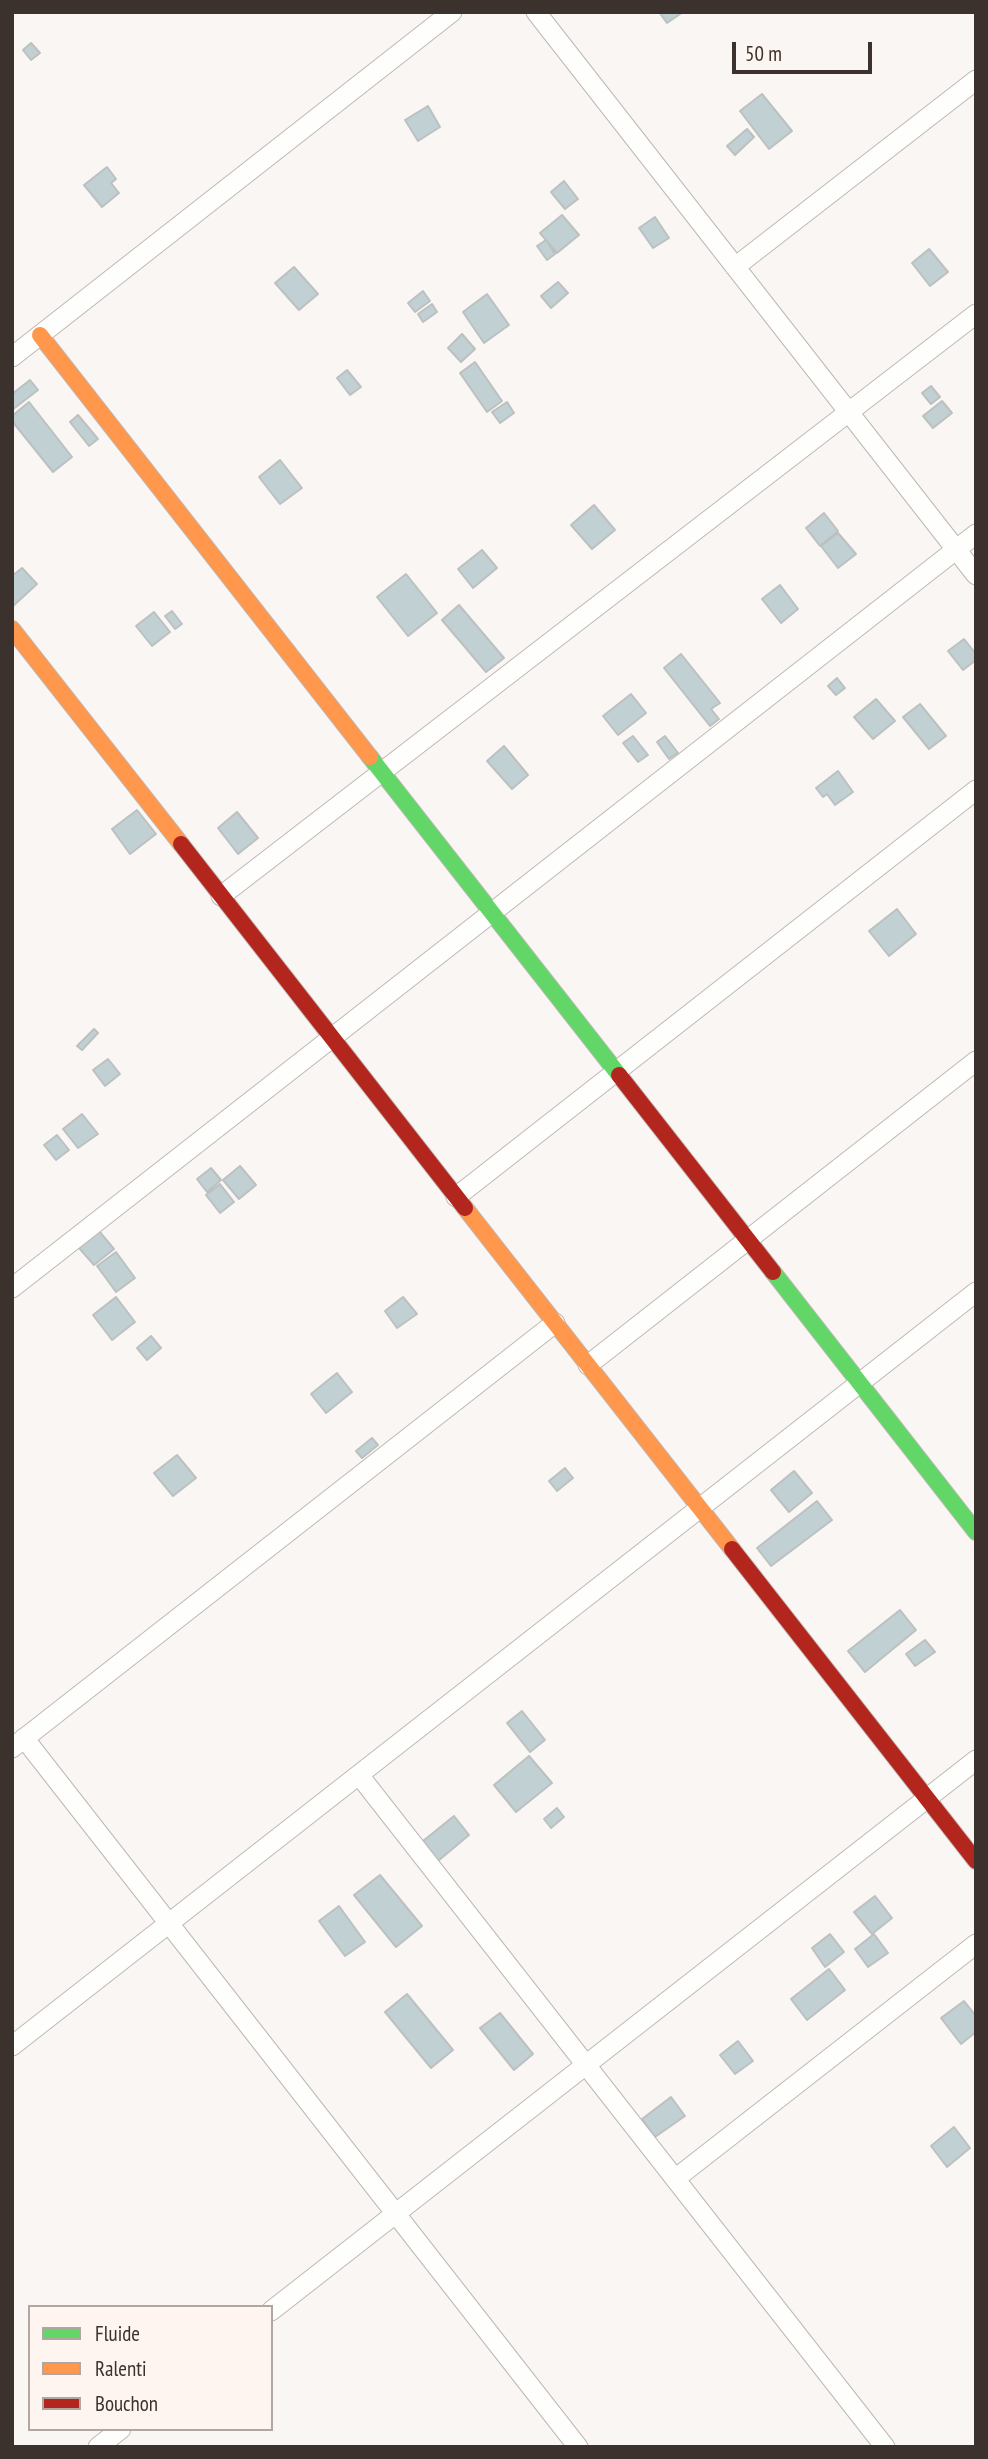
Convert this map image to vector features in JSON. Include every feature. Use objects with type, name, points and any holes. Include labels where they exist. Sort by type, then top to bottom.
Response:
[{"type":"street","points":[[12,357],[452,12]]},
{"type":"street","points":[[536,12],[976,575]]},
{"type":"street","points":[[735,267],[976,80]]},
{"type":"street","points":[[221,896],[976,314]]},
{"type":"street","points":[[40,335],[976,1532]]},
{"type":"street","points":[[12,1287],[976,534]]},
{"type":"street","points":[[12,629],[976,1861]]},
{"type":"street","points":[[456,1197],[976,790]]},
{"type":"street","points":[[588,1365],[976,1061]]},
{"type":"street","points":[[12,2046],[976,1292]]},
{"type":"street","points":[[555,1323],[18,1743],[169,1923],[578,2447]]},
{"type":"street","points":[[273,2309],[976,1760]]},
{"type":"street","points":[[359,1775],[885,2447]]},
{"type":"street","points":[[676,2179],[976,1944]]},
{"type":"street","points":[[98,2447],[118,2431]]},
{"type":"building","points":[[659,12],[683,12],[667,23]]},
{"type":"building","points":[[31,43],[40,53],[31,60],[23,50]]},
{"type":"building","points":[[762,94],[792,131],[769,149],[740,111]]},
{"type":"building","points":[[428,106],[440,127],[418,141],[405,120]]},
{"type":"building","points":[[747,129],[754,137],[735,155],[727,146]]},
{"type":"building","points":[[107,167],[116,179],[111,183],[119,193],[102,207],[84,185]]},
{"type":"building","points":[[564,181],[578,199],[565,209],[551,192]]},
{"type":"building","points":[[562,215],[579,235],[557,253],[540,233]]},
{"type":"building","points":[[655,217],[669,238],[653,248],[639,228]]},
{"type":"building","points":[[546,240],[555,254],[547,260],[537,246]]},
{"type":"building","points":[[929,249],[948,272],[930,286],[912,263]]},
{"type":"building","points":[[294,267],[318,294],[299,310],[275,283]]},
{"type":"building","points":[[558,282],[568,293],[551,308],[541,296]]},
{"type":"building","points":[[423,291],[430,301],[415,312],[408,303]]},
{"type":"building","points":[[487,294],[509,325],[484,343],[463,312]]},
{"type":"building","points":[[432,304],[437,312],[423,322],[418,314]]},
{"type":"building","points":[[462,334],[475,349],[461,362],[448,348]]},
{"type":"building","points":[[475,362],[502,401],[487,412],[460,373]]},
{"type":"building","points":[[347,370],[361,387],[350,395],[337,378]]},
{"type":"building","points":[[30,380],[38,390],[12,410],[12,394]]},
{"type":"building","points":[[931,386],[940,397],[931,404],[922,393]]},
{"type":"building","points":[[942,401],[952,413],[933,428],[923,416]]},
{"type":"building","points":[[29,402],[72,457],[53,472],[12,421],[12,416]]},
{"type":"building","points":[[507,402],[514,413],[500,423],[492,412]]},
{"type":"building","points":[[78,415],[98,439],[89,446],[70,422]]},
{"type":"building","points":[[280,460],[302,488],[280,504],[259,477]]},
{"type":"building","points":[[594,505],[615,530],[592,549],[571,525]]},
{"type":"building","points":[[824,513],[838,531],[820,546],[806,528]]},
{"type":"building","points":[[838,533],[856,554],[838,568],[821,546]]},
{"type":"building","points":[[482,550],[497,568],[473,588],[458,569]]},
{"type":"building","points":[[22,568],[37,584],[12,607],[12,576]]},
{"type":"building","points":[[406,574],[437,613],[408,636],[377,597]]},
{"type":"building","points":[[780,585],[798,609],[781,623],[762,599]]},
{"type":"building","points":[[459,605],[504,658],[486,672],[442,620]]},
{"type":"building","points":[[172,611],[182,624],[175,629],[165,616]]},
{"type":"building","points":[[154,612],[170,632],[152,646],[136,626]]},
{"type":"building","points":[[964,639],[976,654],[976,660],[963,670],[948,651]]},
{"type":"building","points":[[681,654],[720,703],[711,709],[719,719],[710,726],[664,668]]},
{"type":"building","points":[[837,678],[845,688],[836,695],[828,686]]},
{"type":"building","points":[[631,694],[646,713],[618,735],[603,716]]},
{"type":"building","points":[[876,699],[895,721],[873,739],[854,717]]},
{"type":"building","points":[[920,704],[946,736],[929,749],[903,717]]},
{"type":"building","points":[[633,736],[648,755],[638,762],[623,743]]},
{"type":"building","points":[[665,736],[678,753],[669,759],[657,742]]},
{"type":"building","points":[[504,746],[528,775],[512,789],[487,761]]},
{"type":"building","points":[[838,771],[853,792],[835,805],[827,794],[823,797],[816,788]]},
{"type":"building","points":[[137,810],[156,834],[130,854],[112,829]]},
{"type":"building","points":[[237,812],[258,838],[238,854],[218,828]]},
{"type":"building","points":[[897,909],[916,934],[889,956],[869,931]]},
{"type":"building","points":[[94,1029],[98,1033],[82,1050],[77,1046]]},
{"type":"building","points":[[108,1059],[120,1074],[105,1086],[93,1070]]},
{"type":"building","points":[[82,1114],[98,1134],[78,1148],[63,1129]]},
{"type":"building","points":[[57,1135],[69,1150],[56,1160],[44,1145]]},
{"type":"building","points":[[240,1166],[256,1185],[239,1199],[223,1180]]},
{"type":"building","points":[[211,1168],[221,1180],[207,1192],[197,1179]]},
{"type":"building","points":[[220,1184],[234,1202],[220,1213],[206,1195]]},
{"type":"building","points":[[99,1231],[114,1249],[94,1265],[79,1248]]},
{"type":"building","points":[[116,1252],[135,1278],[116,1292],[97,1266]]},
{"type":"building","points":[[116,1297],[135,1322],[112,1340],[93,1315]]},
{"type":"building","points":[[403,1297],[417,1314],[397,1328],[385,1311]]},
{"type":"building","points":[[151,1336],[161,1348],[147,1360],[137,1348]]},
{"type":"building","points":[[337,1373],[352,1392],[326,1413],[311,1394]]},
{"type":"building","points":[[372,1438],[378,1445],[362,1458],[356,1451]]},
{"type":"building","points":[[177,1455],[196,1478],[173,1496],[154,1473]]},
{"type":"building","points":[[565,1468],[573,1478],[557,1491],[549,1481]]},
{"type":"building","points":[[794,1471],[812,1493],[789,1512],[771,1490]]},
{"type":"building","points":[[817,1501],[832,1520],[771,1566],[757,1548]]},
{"type":"building","points":[[900,1610],[916,1630],[865,1672],[848,1651]]},
{"type":"building","points":[[925,1640],[935,1652],[915,1666],[906,1654]]},
{"type":"building","points":[[522,1711],[545,1740],[530,1752],[507,1723]]},
{"type":"building","points":[[529,1756],[552,1783],[516,1812],[494,1785]]},
{"type":"building","points":[[557,1808],[564,1817],[551,1828],[544,1819]]},
{"type":"building","points":[[454,1816],[469,1835],[438,1861],[423,1841]]},
{"type":"building","points":[[380,1875],[422,1926],[396,1947],[354,1895]]},
{"type":"building","points":[[875,1896],[892,1918],[872,1934],[854,1912]]},
{"type":"building","points":[[339,1906],[365,1942],[345,1956],[319,1921]]},
{"type":"building","points":[[830,1934],[844,1952],[825,1967],[812,1948]]},
{"type":"building","points":[[874,1934],[888,1953],[868,1967],[855,1949]]},
{"type":"building","points":[[829,1969],[845,1990],[807,2020],[791,1999]]},
{"type":"building","points":[[407,1994],[453,2050],[431,2068],[385,2012]]},
{"type":"building","points":[[964,2001],[976,2016],[976,2032],[961,2044],[941,2018]]},
{"type":"building","points":[[500,2013],[533,2054],[514,2070],[480,2028]]},
{"type":"building","points":[[738,2041],[753,2061],[735,2074],[720,2055]]},
{"type":"building","points":[[671,2097],[685,2116],[655,2137],[642,2119]]},
{"type":"building","points":[[954,2127],[970,2148],[947,2167],[931,2146]]},
{"type":"traffic: fast","points":[[370,757],[619,1075]]},
{"type":"traffic: fast","points":[[773,1272],[976,1532]]},
{"type":"traffic: slow","points":[[40,335],[370,757]]},
{"type":"traffic: slow","points":[[12,629],[181,844]]},
{"type":"traffic: slow","points":[[465,1208],[732,1549]]},
{"type":"traffic: jam","points":[[181,844],[465,1208]]},
{"type":"traffic: jam","points":[[619,1075],[773,1272]]},
{"type":"traffic: jam","points":[[732,1549],[976,1861]]}]
